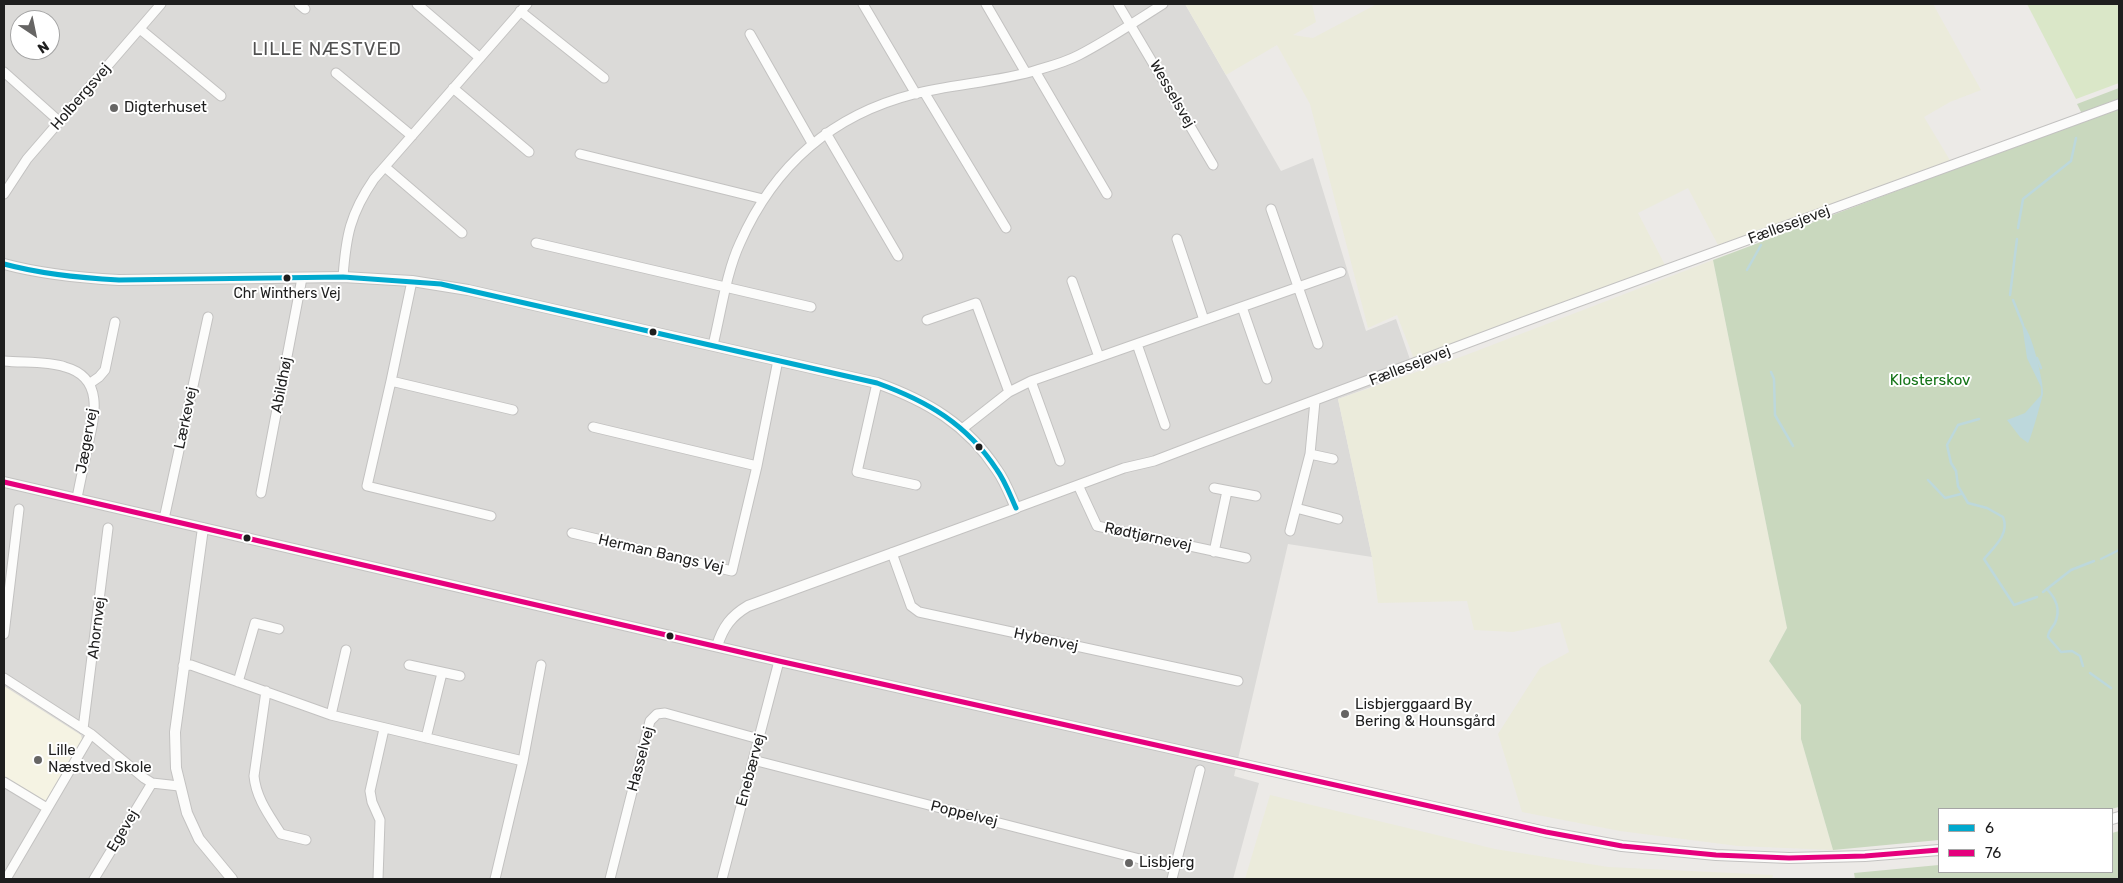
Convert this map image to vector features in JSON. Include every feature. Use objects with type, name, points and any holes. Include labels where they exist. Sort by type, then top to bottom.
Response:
[{"type":"street","points":[[147,4],[158,7]]},
{"type":"street","points":[[417,4],[480,58]]},
{"type":"street","points":[[864,4],[1006,228]]},
{"type":"street","points":[[986,4],[1107,194]]},
{"type":"street","name":"Wesselsvej","points":[[1118,4],[1213,165]]},
{"type":"street","points":[[713,345],[739,244],[763,199],[781,175],[812,143],[857,114],[885,102],[920,93],[1030,72],[1078,56],[1163,4]]},
{"type":"street","name":"Holbergsvej","points":[[4,194],[27,159],[158,7]]},
{"type":"street","points":[[343,278],[346,241],[354,212],[363,196],[385,167],[523,7],[604,78]]},
{"type":"street","points":[[140,28],[221,96]]},
{"type":"street","points":[[750,34],[812,143]]},
{"type":"street","points":[[4,72],[60,122]]},
{"type":"street","points":[[336,73],[412,136]]},
{"type":"street","points":[[453,88],[529,152]]},
{"type":"street","name":"Fællesejevej","points":[[717,646],[723,629],[730,619],[748,606],[1124,468],[1154,460],[1315,402],[1523,322],[2119,104]]},
{"type":"street","points":[[826,134],[898,256]]},
{"type":"street","points":[[580,154],[763,199]]},
{"type":"street","points":[[385,167],[462,233]]},
{"type":"street","points":[[1271,209],[1318,344]]},
{"type":"street","points":[[1177,239],[1204,320]]},
{"type":"street","points":[[536,243],[811,307]]},
{"type":"street","points":[[4,264],[84,278],[118,280],[343,278],[412,281],[468,290],[877,383],[911,395],[938,410],[962,429],[983,450],[998,471],[1016,508]]},
{"type":"street","points":[[962,429],[1009,392],[1031,381],[1341,272]]},
{"type":"street","name":"Abildhøj","points":[[261,493],[302,278]]},
{"type":"street","points":[[412,281],[366,486],[491,516]]},
{"type":"street","points":[[1072,281],[1099,357]]},
{"type":"street","points":[[927,320],[976,303],[1009,392]]},
{"type":"street","points":[[1242,307],[1267,379]]},
{"type":"street","name":"Lærkevej","points":[[164,519],[208,317]]},
{"type":"street","points":[[4,361],[64,366],[84,377],[89,384],[100,377],[105,370],[116,322]]},
{"type":"street","points":[[1137,344],[1165,425]]},
{"type":"street","name":"Herman Bangs Vej","points":[[572,533],[732,571],[757,466],[778,360]]},
{"type":"street","points":[[391,381],[513,410]]},
{"type":"street","points":[[1031,381],[1060,461]]},
{"type":"street","points":[[877,383],[857,472],[916,485]]},
{"type":"street","name":"Jægervej","points":[[77,498],[95,414],[94,395],[89,384]]},
{"type":"street","points":[[1290,531],[1310,454],[1315,402]]},
{"type":"street","points":[[593,427],[757,466]]},
{"type":"street","points":[[1310,454],[1333,459]]},
{"type":"street","points":[[4,482],[779,661],[1518,826],[1622,846],[1789,858],[1865,856],[1938,850]]},
{"type":"street","name":"Rødtjørnevej","points":[[1078,485],[1097,526],[1246,558]]},
{"type":"street","points":[[1214,488],[1256,496]]},
{"type":"street","points":[[1214,552],[1227,491]]},
{"type":"street","points":[[1296,508],[1338,519]]},
{"type":"street","points":[[4,634],[19,509]]},
{"type":"street","name":"Ahornvej","points":[[87,731],[108,528]]},
{"type":"street","points":[[203,528],[175,732],[176,768],[187,813],[199,839],[232,879]]},
{"type":"street","name":"Hybenvej","points":[[892,553],[911,606],[919,612],[1238,681]]},
{"type":"street","points":[[238,682],[255,623],[279,629]]},
{"type":"street","points":[[331,714],[346,650]]},
{"type":"street","name":"Enebærvej","points":[[722,879],[779,661]]},
{"type":"street","points":[[183,666],[191,665],[331,714],[384,729],[523,761]]},
{"type":"street","points":[[409,665],[460,676]]},
{"type":"street","points":[[495,879],[523,761],[542,665]]},
{"type":"street","points":[[426,738],[442,673]]},
{"type":"street","points":[[4,678],[87,731],[152,783],[179,786]]},
{"type":"street","points":[[266,691],[254,776],[255,788],[259,799],[281,834],[306,840]]},
{"type":"street","name":"Hasselvej","points":[[610,879],[650,721],[657,714],[665,713],[759,739]]},
{"type":"street","points":[[378,879],[380,820],[372,802],[370,791],[384,729]]},
{"type":"street","points":[[6,879],[47,808],[87,731]]},
{"type":"street","name":"Poppelvej","points":[[753,760],[1175,868]]},
{"type":"street","points":[[1172,879],[1200,770]]},
{"type":"street","points":[[4,782],[47,808]]},
{"type":"street","name":"Egevej","points":[[94,879],[152,783]]},
{"type":"shaded area","points":[[4,4],[1185,4],[1281,171],[1313,158],[1366,331],[1396,319],[1414,371],[1338,399],[1372,557],[1288,544],[1234,776],[1259,783],[1233,879],[4,879]]},
{"type":"shaded area","name":"Lille Næstved Skole","points":[[4,686],[81,735],[83,743],[46,803],[4,777]]},
{"type":"green space","points":[[1185,4],[1312,4],[1316,22],[1293,35],[1313,38],[1377,4],[1933,4],[1981,90],[1950,102],[1924,117],[1951,162],[1718,245],[1688,188],[1638,213],[1665,265],[1414,359],[1397,315],[1368,328],[1310,104],[1277,45],[1226,75]]},
{"type":"green space","points":[[2027,4],[2119,4],[2119,83],[2076,99]]},
{"type":"green space","name":"Klosterskov","points":[[2119,88],[2119,807],[1938,808],[1938,840],[1833,850],[1801,739],[1801,705],[1769,661],[1787,628],[1713,260],[2085,120],[2077,104]]},
{"type":"green space","points":[[1713,260],[1787,628],[1769,661],[1801,705],[1801,739],[1833,850],[1738,846],[1620,831],[1522,812],[1498,734],[1540,668],[1569,652],[1560,622],[1513,632],[1474,630],[1467,601],[1378,603],[1372,557],[1338,399],[1466,355]]},
{"type":"green space","points":[[1270,795],[1495,849],[1608,867],[1773,875],[1772,879],[1245,879]]},
{"type":"green space","points":[[2119,831],[2119,879],[1855,879],[1854,873],[1938,865],[1938,873],[2113,873],[2113,833]]},
{"type":"water","points":[[2022,324],[2026,328],[2033,345],[2043,388],[2034,428],[2028,443],[2020,437],[2007,420],[2025,413],[2041,395],[2041,387],[2027,358]]},
{"type":"waterway","points":[[2018,228],[2023,199],[2071,161],[2076,138]]},
{"type":"waterway","points":[[2010,295],[2017,239]]},
{"type":"waterway","points":[[1747,270],[1761,245]]},
{"type":"waterway","points":[[2013,300],[2023,325]]},
{"type":"waterway","points":[[2037,358],[2041,368]]},
{"type":"waterway","points":[[1771,372],[1774,379],[1775,415],[1793,446]]},
{"type":"waterway","points":[[1979,419],[1958,425],[1947,445],[1951,463],[1956,471],[1958,486],[1968,503],[1987,508],[2003,517],[2005,523],[2003,535],[1984,559],[2014,605],[2037,597]]},
{"type":"waterway","points":[[1928,480],[1945,498],[1961,494]]},
{"type":"waterway","points":[[2101,559],[2119,550]]},
{"type":"waterway","points":[[2043,592],[2071,570],[2094,561]]},
{"type":"waterway","points":[[2047,589],[2055,600],[2058,613],[2048,637],[2061,652],[2072,651],[2080,656],[2083,666]]},
{"type":"waterway","points":[[2090,673],[2111,688]]},
{"type":"transit line","name":"6","points":[[4,264],[61,275],[119,280],[343,277],[441,284],[877,383],[929,406],[959,427],[973,440],[997,470],[1016,508]]},
{"type":"transit line","name":"76","points":[[4,482],[779,661],[1546,832],[1622,846],[1716,855],[1789,858],[1865,856],[1938,850]]},
{"type":"place","name":"Digterhuset","points":[[114,108]]},
{"type":"place","name":"Chr Winthers Vej","points":[[287,278]]},
{"type":"place","name":"Lisbjerggaard By Bering & Hounsgård","points":[[1345,714]]},
{"type":"place","name":"Lille Næstved Skole","points":[[38,760]]},
{"type":"place","name":"Lisbjerg","points":[[1129,863]]},
{"type":"district","name":"LILLE NÆSTVED","points":[[327,50]]}]
